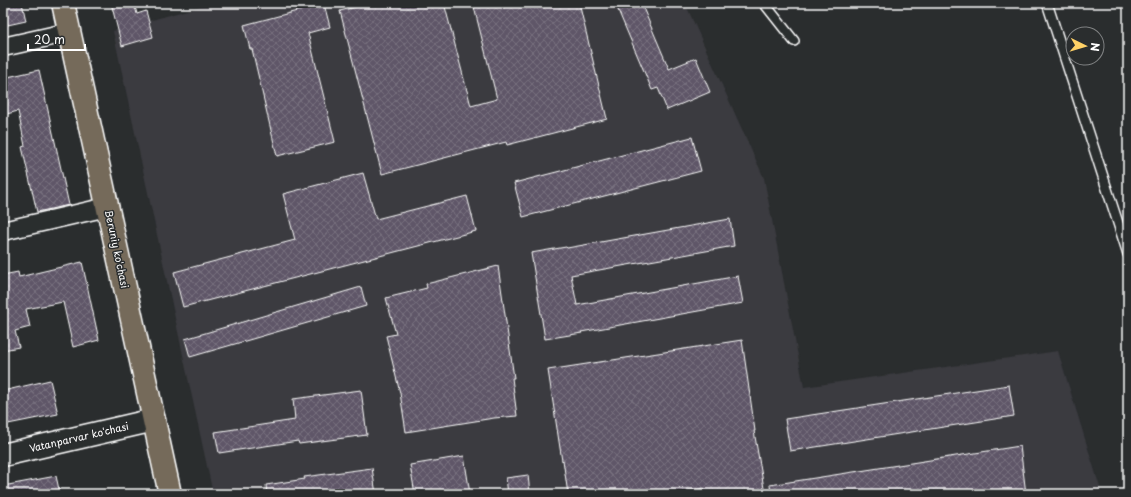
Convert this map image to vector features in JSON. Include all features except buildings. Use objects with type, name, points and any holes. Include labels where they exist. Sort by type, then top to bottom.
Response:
[{"type":"main road","name":"Beruniy ko'chasi","points":[[63,3],[170,494]]},
{"type":"street","points":[[3,46],[70,32]]},
{"type":"street","points":[[3,231],[107,207]]},
{"type":"street","name":"Vatanparvar ko'chasi","points":[[3,455],[154,420]]},
{"type":"lane","points":[[764,3],[794,41]]},
{"type":"lane","points":[[1047,3],[1128,254]]},
{"type":"shaded area","points":[[212,3],[685,3],[764,178],[804,387],[1058,351],[1102,494],[213,494],[113,31]]}]
